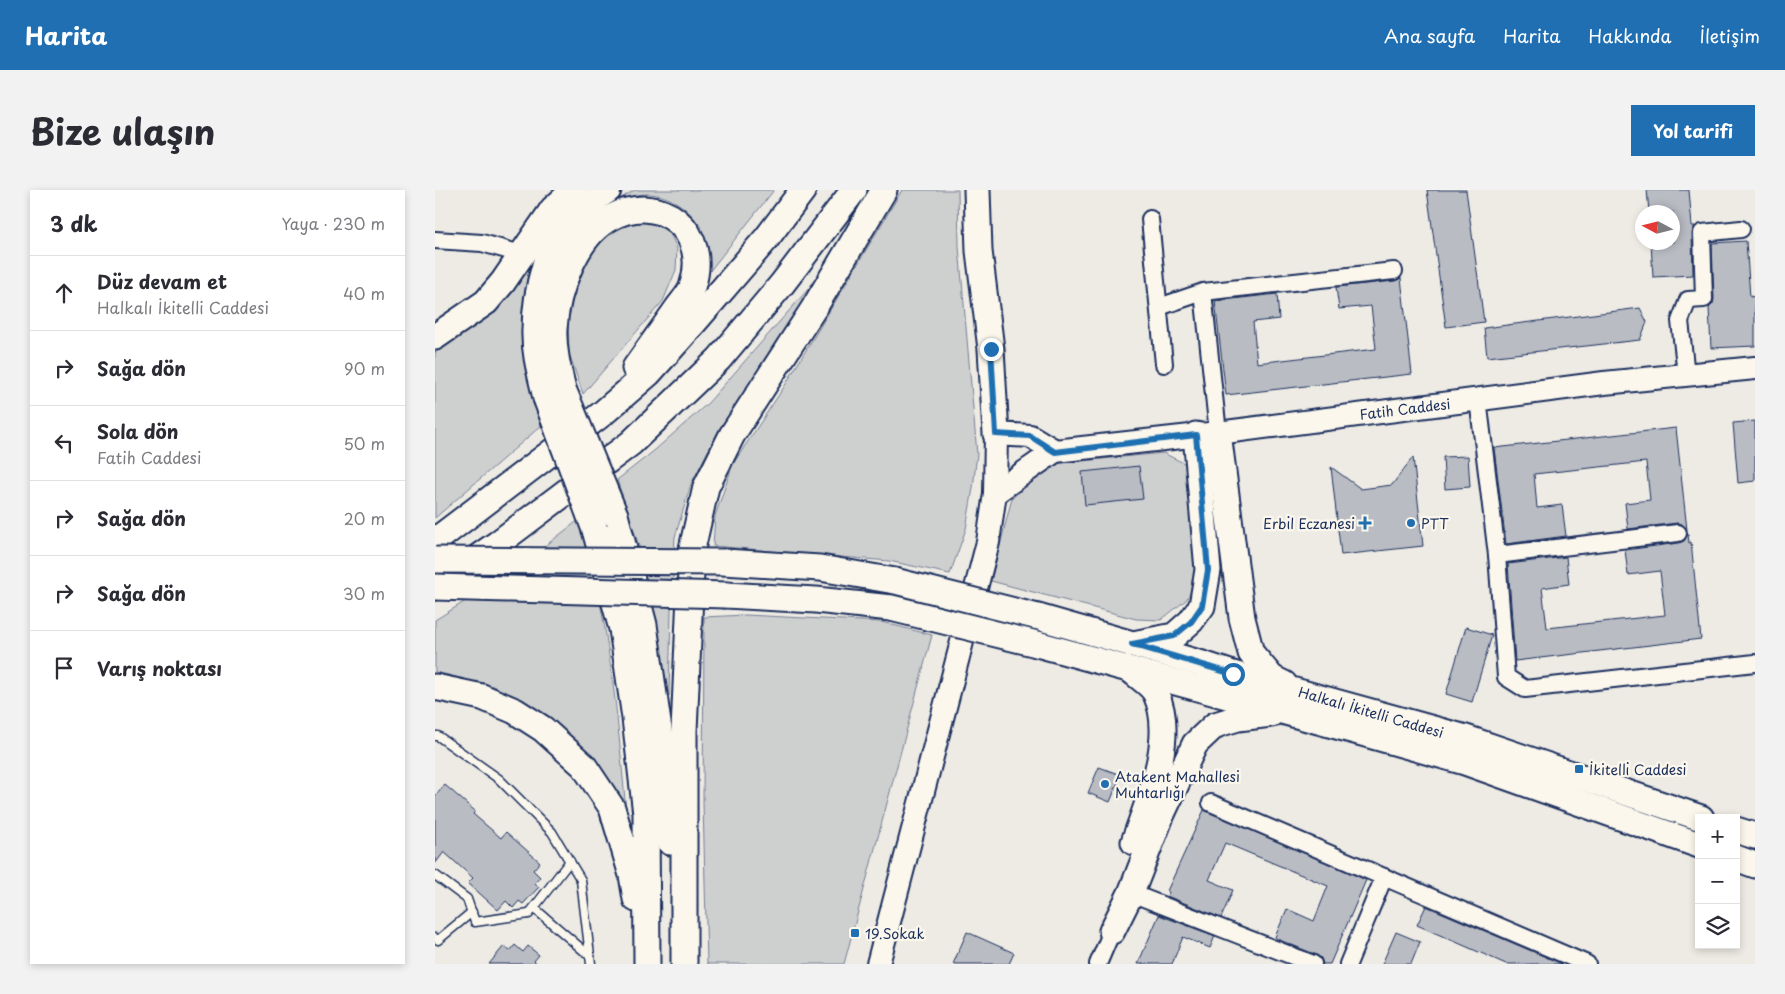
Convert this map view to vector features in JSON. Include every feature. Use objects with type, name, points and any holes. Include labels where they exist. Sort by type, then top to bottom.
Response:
[{"type":"main road","points":[[435,337],[486,302],[503,282],[553,209],[574,190]]},
{"type":"main road","points":[[608,190],[574,218],[545,264],[535,330],[538,366],[555,393],[615,516],[644,625],[662,751],[680,964]]},
{"type":"main road","points":[[435,541],[603,413],[649,373],[766,239],[803,190]]},
{"type":"main road","points":[[435,587],[497,544],[631,443],[719,359],[782,284],[854,190]]},
{"type":"main road","points":[[684,964],[684,731],[691,558],[706,487],[732,436],[814,308],[884,190]]},
{"type":"main road","points":[[977,190],[979,251],[991,349],[996,434]]},
{"type":"main road","points":[[603,413],[691,289],[696,264],[694,246],[685,227],[671,217],[652,210],[633,210],[610,218],[590,234],[571,263],[560,297],[554,329],[557,362],[555,393],[622,629],[646,814],[647,964]]},
{"type":"main road","points":[[1132,644],[1174,636],[1191,622],[1202,606],[1208,570],[1207,434]]},
{"type":"main road","points":[[1112,932],[1131,892],[1161,816],[1195,744],[1215,725],[1291,702],[1251,653],[1241,618],[1207,434]]},
{"type":"main road","name":"Halkalı İkitelli Caddesi","points":[[435,560],[724,562],[820,568],[895,581],[1038,617],[1132,644],[1291,702],[1695,844]]},
{"type":"main road","name":"Halkalı İkitelli Caddesi","points":[[435,587],[816,600],[891,608],[1129,668],[1466,738],[1695,816]]},
{"type":"main road","points":[[1112,932],[1128,859],[1154,784],[1162,742],[1163,718],[1155,692],[1129,668]]},
{"type":"main road","points":[[435,687],[482,697],[515,711],[543,729],[584,766],[612,808],[632,875],[647,964]]},
{"type":"main road","points":[[1740,831],[1755,836]]},
{"type":"street","points":[[1150,219],[1164,364]]},
{"type":"street","points":[[1686,375],[1680,321],[1688,300],[1704,299],[1702,233],[1741,229]]},
{"type":"street","points":[[435,240],[482,243],[521,254]]},
{"type":"street","points":[[1159,307],[1203,292],[1394,271]]},
{"type":"street","points":[[1203,292],[1207,434]]},
{"type":"street","name":"Fatih Caddesi","points":[[1055,452],[1478,399],[1755,368]]},
{"type":"street","points":[[1478,399],[1497,555],[1506,677],[1525,689],[1755,663]]},
{"type":"street","points":[[877,964],[988,542],[995,494],[996,434],[1030,436],[1055,452],[995,494]]},
{"type":"street","points":[[1497,555],[1678,533]]},
{"type":"street","points":[[1211,803],[1587,964]]},
{"type":"street","points":[[1347,964],[1384,877]]},
{"type":"street","points":[[1131,892],[1313,964]]},
{"type":"street","points":[[1098,964],[1112,932]]},
{"type":"lane","points":[[435,736],[438,736],[499,779],[552,832],[581,880],[590,960]]},
{"type":"lane","points":[[435,875],[467,899],[475,922],[529,914],[570,862]]},
{"type":"lane","points":[[534,908],[590,960]]},
{"type":"lane","points":[[435,938],[439,940],[472,912]]},
{"type":"shaded area","points":[[635,190],[774,190],[705,277],[704,240],[696,221],[679,204],[656,195],[639,195],[614,202]]},
{"type":"shaded area","points":[[902,190],[958,190],[959,247],[977,454],[966,529],[950,574],[889,561],[713,546],[715,516],[733,464],[784,387]]},
{"type":"shaded area","points":[[635,218],[667,227],[677,248],[676,270],[663,301],[583,394],[569,353],[568,316],[581,265],[599,236]]},
{"type":"shaded area","points":[[534,262],[532,389],[542,425],[435,518],[435,353],[478,322],[508,295]]},
{"type":"shaded area","points":[[817,279],[720,428],[691,484],[675,537],[669,696],[639,546],[617,480],[655,450],[708,403]]},
{"type":"shaded area","points":[[1163,453],[1188,465],[1197,582],[1186,600],[1161,620],[1136,619],[991,581],[1012,498],[1052,464]]},
{"type":"shaded area","points":[[580,519],[605,626],[616,705],[626,812],[598,765],[584,748],[547,718],[503,694],[457,677],[435,672],[435,620],[506,576]]},
{"type":"shaded area","points":[[746,615],[881,622],[932,635],[844,964],[707,964],[703,803],[704,617]]},
{"type":"building","points":[[1427,190],[1466,190],[1484,322],[1446,327]]},
{"type":"building","points":[[1647,190],[1689,190],[1692,226],[1695,226],[1692,233],[1693,275],[1653,277],[1651,250],[1680,250],[1680,205],[1648,205]]},
{"type":"building","points":[[1746,241],[1750,297],[1755,296],[1755,346],[1711,348],[1709,308],[1713,304],[1714,299],[1712,243]]},
{"type":"building","points":[[1401,278],[1412,374],[1226,395],[1215,301],[1277,294],[1279,319],[1253,322],[1257,363],[1376,349],[1371,306],[1339,309],[1336,287],[1395,281]]},
{"type":"building","points":[[1640,308],[1647,322],[1640,340],[1487,357],[1484,328]]},
{"type":"building","points":[[1755,421],[1755,481],[1738,483],[1733,423]]},
{"type":"building","points":[[1676,428],[1687,530],[1682,524],[1677,523],[1628,529],[1625,503],[1650,500],[1646,462],[1534,474],[1537,508],[1562,505],[1566,536],[1506,544],[1494,448]]},
{"type":"building","points":[[1468,456],[1470,487],[1445,489],[1443,457]]},
{"type":"building","points":[[1413,457],[1423,546],[1341,555],[1331,467],[1361,489],[1392,485]]},
{"type":"building","points":[[1139,466],[1143,499],[1085,505],[1082,472]]},
{"type":"building","points":[[1688,534],[1689,543],[1691,542],[1701,639],[1515,661],[1508,564],[1566,557],[1569,584],[1542,588],[1547,628],[1665,615],[1660,571],[1628,575],[1625,550],[1679,543],[1684,541]]},
{"type":"building","points":[[1466,627],[1492,635],[1472,702],[1446,694]]},
{"type":"building","name":"Atakent Mahallesi Muhtarlığı","points":[[1099,767],[1121,775],[1110,802],[1088,793]]},
{"type":"building","points":[[445,785],[475,811],[473,814],[501,838],[506,832],[540,862],[533,870],[540,877],[535,883],[539,887],[523,904],[519,901],[513,908],[506,901],[498,910],[468,883],[473,878],[444,852],[435,864],[435,796]]},
{"type":"building","points":[[1204,810],[1366,880],[1330,964],[1323,964],[1321,958],[1317,955],[1275,937],[1287,909],[1314,921],[1328,886],[1225,843],[1209,880],[1233,890],[1221,918],[1167,896],[1169,892],[1167,891]]},
{"type":"building","points":[[1426,906],[1562,964],[1506,964],[1417,925]]},
{"type":"building","points":[[1159,915],[1215,936],[1210,948],[1183,937],[1172,964],[1138,964]]},
{"type":"building","points":[[967,932],[1014,953],[1009,964],[953,964]]},
{"type":"building","points":[[1396,932],[1420,942],[1411,964],[1382,964]]},
{"type":"building","points":[[515,945],[523,952],[528,946],[539,955],[534,961],[538,964],[489,964],[504,946],[510,951]]},
{"type":"place","name":"Erbil Eczanesi","points":[[1365,523]]},
{"type":"place","name":"PTT","points":[[1411,523]]},
{"type":"place","name":"İkitelli Caddesi","points":[[1579,769]]},
{"type":"place","name":"Atakent Mahallesi Muhtarlığı","points":[[1105,784]]},
{"type":"place","name":"19.Sokak","points":[[855,933]]},
{"type":"route","points":[[991,349],[996,434],[1030,436],[1055,452],[1196,435],[1208,570],[1202,606],[1191,622],[1174,636],[1132,644],[1233,674]]}]
